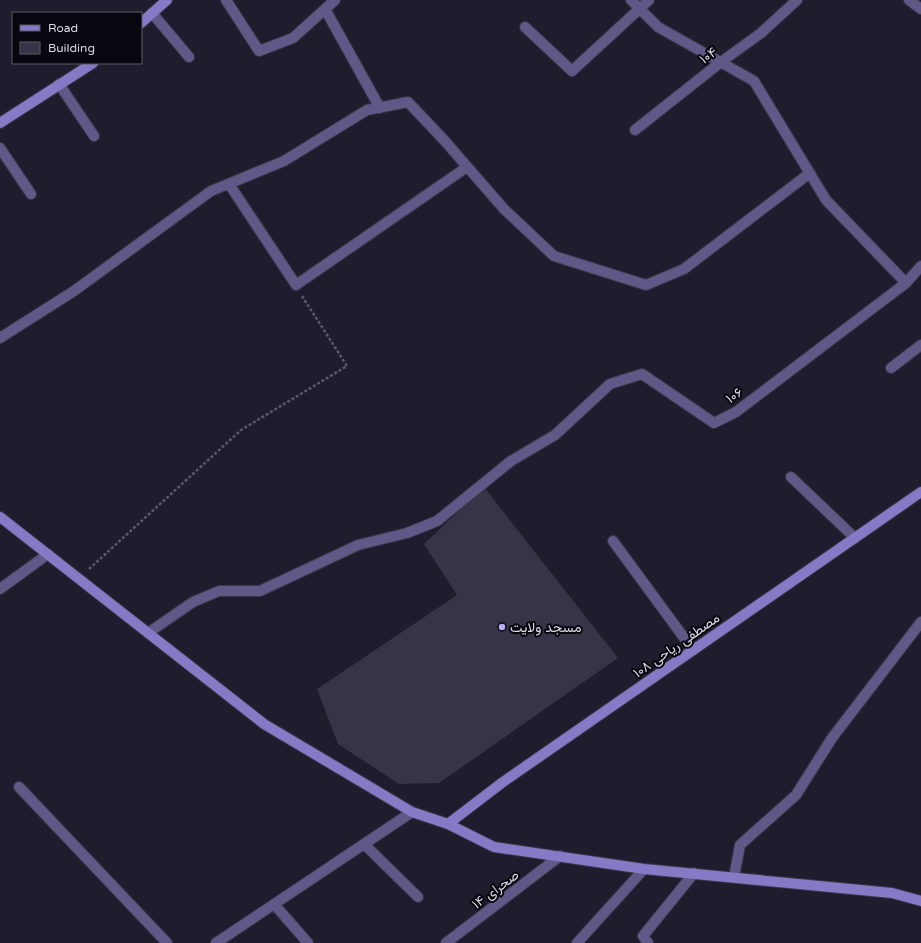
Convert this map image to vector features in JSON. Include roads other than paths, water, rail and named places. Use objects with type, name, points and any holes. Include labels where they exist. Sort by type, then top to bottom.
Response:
[{"type":"street","points":[[142,22],[166,0]]},
{"type":"street","points":[[226,0],[259,51],[293,38],[335,0]]},
{"type":"street","points":[[631,0],[658,27],[754,81],[826,200],[906,283]]},
{"type":"street","points":[[525,27],[572,71],[640,10],[649,0]]},
{"type":"street","name":"۱۰۴","points":[[635,130],[720,62],[760,34],[796,0]]},
{"type":"street","points":[[909,0],[921,9]]},
{"type":"street","points":[[325,9],[380,108]]},
{"type":"street","points":[[152,13],[189,57]]},
{"type":"street","points":[[0,123],[90,64]]},
{"type":"street","points":[[59,84],[94,136]]},
{"type":"street","points":[[0,338],[74,292],[211,191],[284,161],[367,110],[408,102],[504,209],[554,256],[646,285],[684,269],[810,173]]},
{"type":"street","points":[[0,148],[31,194]]},
{"type":"street","points":[[229,184],[296,285],[467,167]]},
{"type":"street","name":"۱۰۶","points":[[148,633],[193,602],[219,591],[260,591],[358,545],[407,533],[437,521],[511,461],[555,435],[610,384],[642,374],[714,423],[736,412],[906,283],[921,266]]},
{"type":"street","points":[[891,368],[921,345]]},
{"type":"street","points":[[792,477],[855,538]]},
{"type":"street","name":"مصطفی ریاحی ۱۰۸","points":[[448,824],[503,782],[921,492]]},
{"type":"street","points":[[0,517],[264,724],[412,812],[448,824],[494,846],[644,869],[892,893],[921,900]]},
{"type":"street","points":[[613,541],[693,650]]},
{"type":"street","points":[[0,589],[48,554]]},
{"type":"street","points":[[734,877],[740,845],[796,795],[832,738],[921,622]]},
{"type":"street","points":[[19,787],[167,943]]},
{"type":"street","points":[[216,943],[412,812]]},
{"type":"street","points":[[364,844],[418,897]]},
{"type":"street","name":"صحرای ۱۴","points":[[450,942],[560,856]]},
{"type":"street","points":[[577,943],[644,869]]},
{"type":"street","points":[[648,943],[643,936],[694,873]]},
{"type":"street","points":[[274,904],[308,943]]},
{"type":"place","name":"مسجد ولایت","points":[[502,627]]}]
